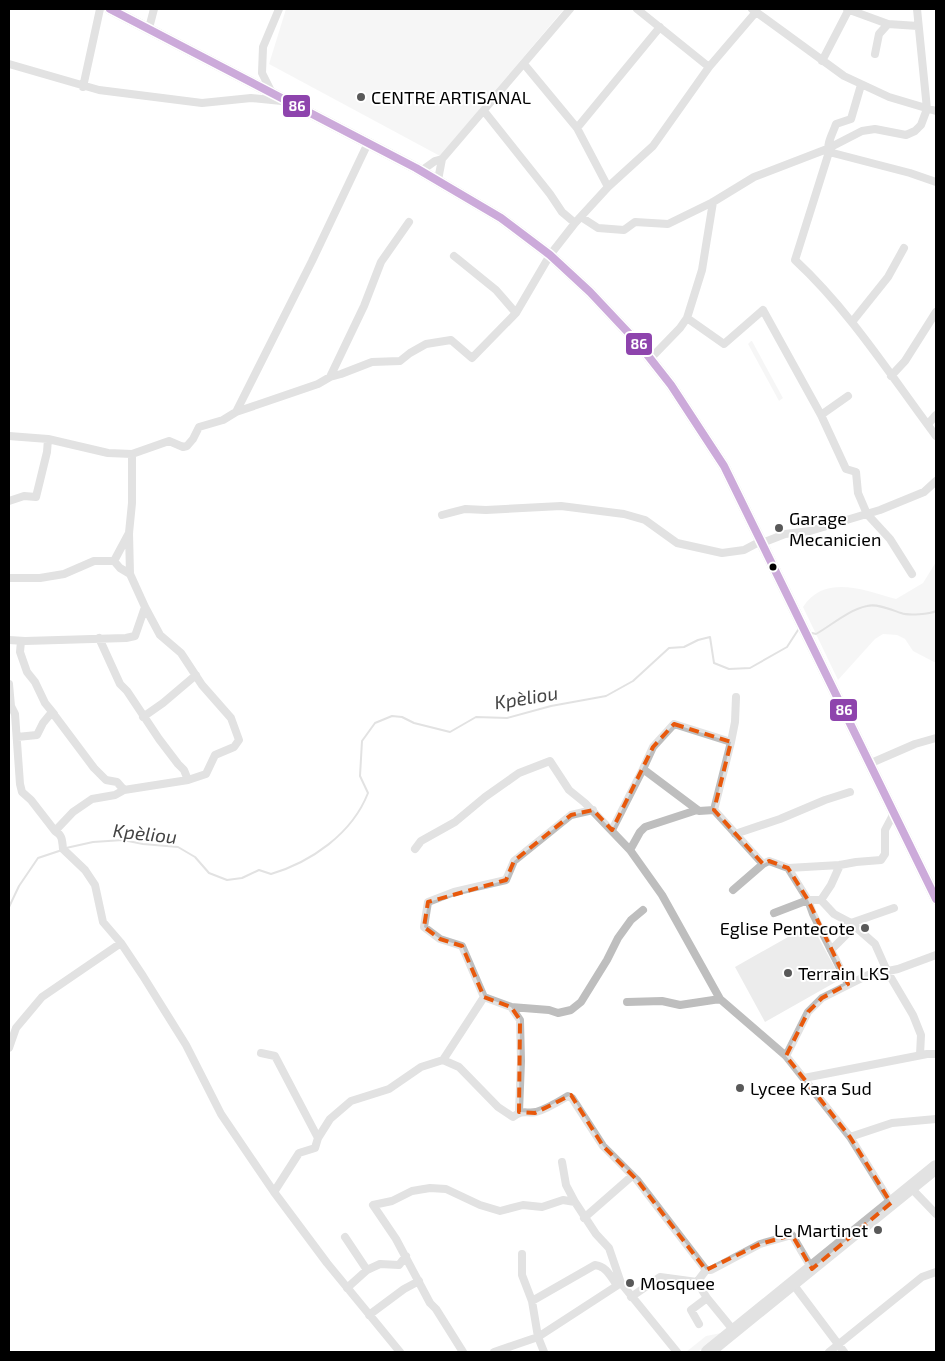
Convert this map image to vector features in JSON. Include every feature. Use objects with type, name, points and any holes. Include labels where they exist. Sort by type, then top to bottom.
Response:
[{"type":"highway","points":[[708,1352],[936,1167]]},
{"type":"main road","points":[[110,9],[438,180],[501,218],[550,255],[590,292],[650,360],[683,402],[724,466],[936,899]]},
{"type":"street","points":[[83,87],[100,9]]},
{"type":"street","points":[[149,28],[154,9]]},
{"type":"street","points":[[272,93],[262,74],[263,47],[279,9]]},
{"type":"street","points":[[438,180],[442,159],[570,9]]},
{"type":"street","points":[[637,9],[709,67]]},
{"type":"street","points":[[822,61],[848,9],[888,24],[918,26]]},
{"type":"street","points":[[484,111],[550,194],[562,212],[598,228],[624,230],[635,222],[668,224],[713,202],[754,177],[828,150],[851,136],[871,129],[906,135],[921,125],[926,109],[917,9]]},
{"type":"street","points":[[9,436],[48,439],[108,453],[132,454],[169,441],[183,447],[187,446],[193,439],[199,427],[223,420],[236,412],[318,384],[330,376],[341,374],[372,362],[400,361],[426,344],[452,340],[472,358],[516,313],[550,255],[578,220],[608,187],[653,146],[709,67],[754,10],[844,76],[889,97],[936,112]]},
{"type":"street","points":[[875,54],[879,34],[888,24]]},
{"type":"street","points":[[577,128],[660,27]]},
{"type":"street","points":[[9,64],[83,87],[99,90],[202,103],[251,98],[289,102]]},
{"type":"street","points":[[524,64],[577,128],[608,187]]},
{"type":"street","points":[[861,85],[851,119],[836,124],[795,260],[816,280],[852,322],[936,436]]},
{"type":"street","points":[[236,412],[312,261],[368,143]]},
{"type":"street","points":[[828,150],[936,182]]},
{"type":"street","points":[[421,171],[435,161],[442,159]]},
{"type":"street","points":[[650,360],[687,318],[702,270],[713,202]]},
{"type":"street","points":[[330,376],[364,306],[381,262],[409,222]]},
{"type":"street","points":[[852,322],[888,277],[904,248]]},
{"type":"street","points":[[454,256],[496,290],[516,313]]},
{"type":"street","points":[[687,318],[724,344],[763,310],[821,415],[846,469],[856,472],[858,493],[867,514],[890,539],[912,574]]},
{"type":"street","points":[[891,376],[905,361],[936,312]]},
{"type":"street","points":[[821,415],[848,396]]},
{"type":"street","points":[[928,424],[936,414]]},
{"type":"street","points":[[9,501],[24,496],[36,497],[47,452],[48,439]]},
{"type":"street","points":[[55,831],[73,812],[92,799],[115,795],[124,790],[188,780],[206,774],[215,755],[234,747],[239,740],[231,718],[202,685],[181,653],[160,635],[130,574],[132,454]]},
{"type":"street","points":[[442,515],[465,509],[486,510],[561,506],[624,514],[645,520],[677,543],[722,553],[744,550],[785,534],[810,531],[867,514],[924,492],[936,481]]},
{"type":"street","points":[[114,561],[130,533]]},
{"type":"street","points":[[9,578],[40,578],[64,574],[94,561],[114,561],[120,568],[130,574]]},
{"type":"street","points":[[9,640],[135,636],[145,607]]},
{"type":"street","points":[[98,638],[120,684],[184,770],[188,780]]},
{"type":"street","points":[[21,641],[20,652],[27,672],[35,682],[45,703],[94,768],[106,780],[117,782],[124,790]]},
{"type":"street","points":[[143,717],[196,675]]},
{"type":"street","points":[[9,684],[11,706],[15,714],[22,792],[31,800],[62,838],[63,849],[85,870],[95,885],[103,922],[121,943],[186,1045],[221,1114],[274,1192],[347,1288],[400,1352]]},
{"type":"street","points":[[714,810],[735,722],[736,697]]},
{"type":"street","points":[[52,712],[65,722]]},
{"type":"street","points":[[17,737],[37,735],[42,722],[52,712]]},
{"type":"street","points":[[612,830],[653,747],[674,724],[731,742]]},
{"type":"street","points":[[869,764],[915,744],[936,738]]},
{"type":"street","points":[[415,849],[421,841],[454,822],[519,773],[550,761],[569,790],[593,810],[630,850],[662,895],[720,999],[786,1056],[850,1137],[891,1203]]},
{"type":"street","points":[[643,769],[698,810]]},
{"type":"street","points":[[735,834],[850,792]]},
{"type":"street","points":[[593,810],[571,815],[514,861],[506,880],[454,892],[428,902],[424,927],[440,939],[462,946],[484,997],[511,1007],[549,1010],[558,1013],[571,1010],[581,1002],[618,938],[631,920],[643,910]]},
{"type":"street","points":[[630,850],[645,827],[698,810],[714,810],[763,864]]},
{"type":"street","points":[[733,890],[769,861],[788,868],[879,861],[883,858],[884,854],[885,830],[894,813]]},
{"type":"street","points":[[821,900],[832,885],[840,865]]},
{"type":"street","points":[[788,868],[808,900],[813,914],[848,984]]},
{"type":"street","points":[[774,913],[808,900],[821,900],[834,914],[851,923],[875,944],[887,971],[914,1015],[921,1035],[920,1055]]},
{"type":"street","points":[[851,923],[894,908]]},
{"type":"street","points":[[831,950],[848,932],[851,923]]},
{"type":"street","points":[[9,1048],[16,1028],[42,997],[121,943]]},
{"type":"street","points":[[786,1056],[808,1012],[822,998],[868,975],[898,969],[936,955]]},
{"type":"street","points":[[274,1192],[299,1153],[315,1148],[318,1138],[330,1120],[350,1101],[389,1089],[421,1067],[443,1060],[484,997]]},
{"type":"street","points":[[626,1002],[662,1001],[680,1005],[720,999]]},
{"type":"street","points":[[511,1007],[520,1020],[520,1112]]},
{"type":"street","points":[[261,1053],[275,1056],[318,1138]]},
{"type":"street","points":[[804,1078],[920,1055],[936,1054]]},
{"type":"street","points":[[443,1060],[459,1067],[498,1107],[514,1117],[520,1112],[535,1112],[570,1097],[603,1146],[632,1176],[677,1229],[706,1270]]},
{"type":"street","points":[[850,1137],[892,1123],[936,1119]]},
{"type":"street","points":[[562,1162],[566,1185],[574,1202],[596,1234],[609,1248],[619,1284]]},
{"type":"street","points":[[584,1218],[632,1176]]},
{"type":"street","points":[[463,1352],[436,1309],[430,1303],[406,1256],[373,1205],[392,1201],[412,1191],[430,1188],[446,1189],[480,1205],[500,1210],[523,1205],[542,1207],[563,1200],[574,1202]]},
{"type":"street","points":[[911,1188],[936,1214]]},
{"type":"street","points":[[697,1282],[706,1270],[711,1270],[760,1244],[792,1235],[812,1269]]},
{"type":"street","points":[[345,1237],[367,1270]]},
{"type":"street","points":[[522,1254],[522,1275],[532,1301],[538,1337],[544,1352]]},
{"type":"street","points":[[347,1288],[367,1270],[380,1264],[399,1265],[406,1256]]},
{"type":"street","points":[[532,1301],[595,1265],[600,1265],[631,1297],[677,1352]]},
{"type":"street","points":[[829,1352],[922,1277],[936,1272]]},
{"type":"street","points":[[631,1297],[660,1277],[697,1282]]},
{"type":"street","points":[[370,1315],[404,1289],[419,1281]]},
{"type":"street","points":[[697,1282],[707,1298],[734,1331]]},
{"type":"street","points":[[494,1352],[538,1337],[619,1284]]},
{"type":"street","points":[[793,1284],[844,1352]]},
{"type":"street","points":[[699,1324],[691,1310],[707,1298]]},
{"type":"highlighted area","points":[[674,724],[731,742],[714,810],[763,864],[769,861],[788,868],[808,900],[848,984],[822,998],[808,1012],[786,1056],[850,1137],[891,1203],[812,1269],[792,1235],[760,1244],[706,1270],[637,1180],[603,1146],[571,1095],[535,1113],[519,1112],[520,1020],[511,1007],[484,997],[462,946],[440,939],[424,927],[428,902],[506,880],[514,861],[571,815],[593,810],[612,830],[653,747]]},
{"type":"shaded area","points":[[286,9],[564,9],[440,156],[269,64]]},
{"type":"shaded area","points":[[751,341],[783,398],[779,401],[748,344]]},
{"type":"shaded area","points":[[936,562],[936,662],[913,651],[905,639],[897,635],[883,634],[875,639],[838,680],[803,607],[812,597],[823,590],[834,587],[859,589],[896,599],[923,583]]},
{"type":"shaded area","name":"Terrain LKS","points":[[811,924],[841,979],[765,1022],[735,967]]},
{"type":"shaded area","points":[[721,1333],[698,1352],[686,1352],[706,1336]]},
{"type":"waterway","points":[[812,633],[816,634],[847,614],[871,605],[909,614],[924,614],[936,611]]},
{"type":"waterway","name":"Kpèliou","points":[[66,848],[93,842],[123,840],[178,847],[195,857],[209,873],[227,880],[242,878],[259,870],[271,874],[286,869],[315,854],[341,833],[361,808],[368,793],[360,776],[362,741],[375,723],[392,716],[402,717],[414,723],[450,732],[476,717],[507,718],[551,706],[606,696],[633,681],[669,648],[684,647],[698,640],[710,637],[714,663],[729,669],[750,668],[787,647],[798,630],[800,630]]},
{"type":"waterway","name":"Kpèliou","points":[[9,907],[19,886],[38,858],[62,850]]},
{"type":"transit line","name":"86","points":[[110,9],[416,168],[501,218],[550,255],[590,292],[638,343],[671,385],[724,466],[936,899]]},
{"type":"place","name":"CENTRE ARTISANAL","points":[[361,97]]},
{"type":"place","name":"Garage Mecanicien","points":[[779,528]]},
{"type":"place","name":"Eglise Pentecote","points":[[865,928]]},
{"type":"place","name":"Terrain LKS","points":[[788,973]]},
{"type":"place","name":"Lycee Kara Sud","points":[[740,1088]]},
{"type":"place","name":"Le Martinet","points":[[878,1230]]},
{"type":"place","name":"Mosquee","points":[[630,1283]]}]
